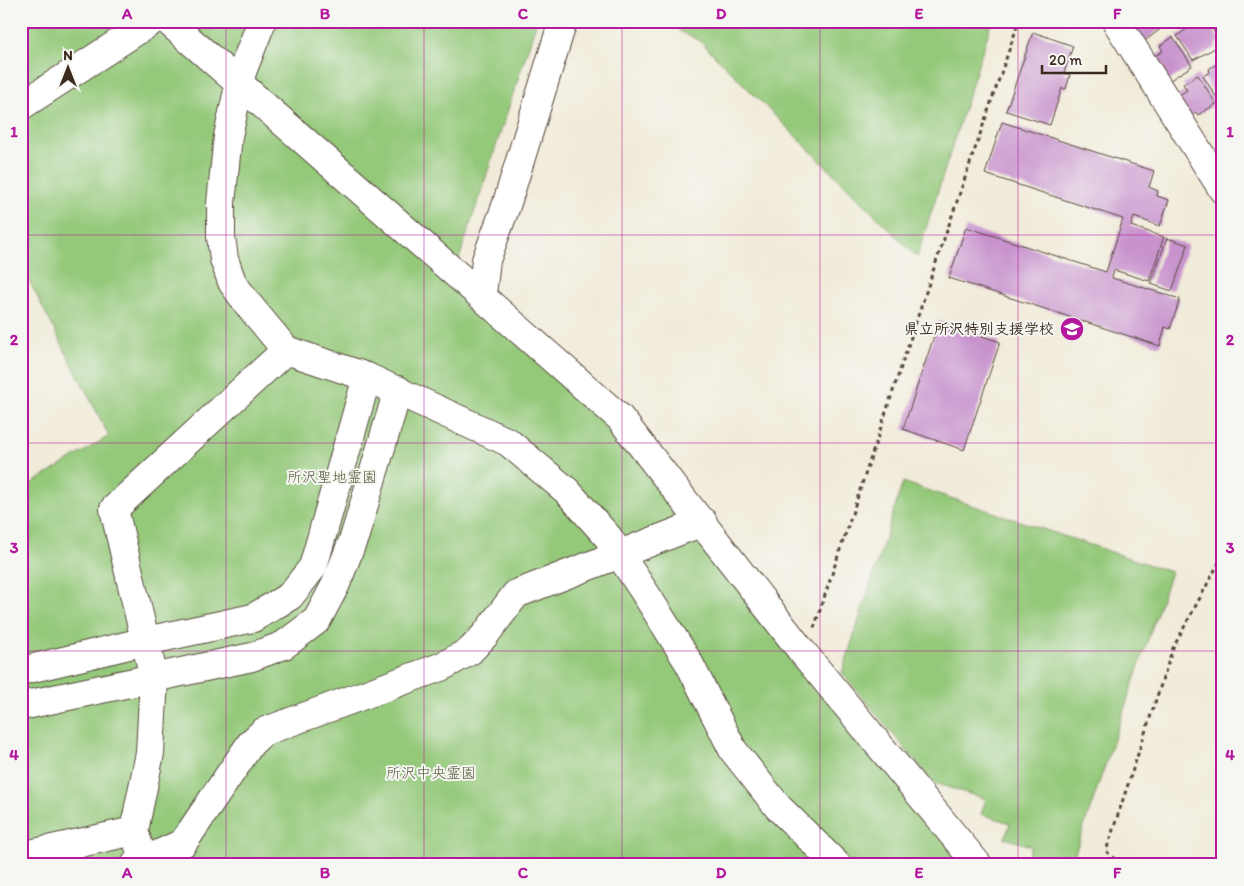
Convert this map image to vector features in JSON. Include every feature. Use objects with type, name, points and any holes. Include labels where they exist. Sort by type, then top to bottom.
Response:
[{"type":"street","points":[[21,106],[152,21]]},
{"type":"street","points":[[168,21],[620,418],[703,522],[800,649],[978,865]]},
{"type":"street","points":[[262,21],[239,83],[223,170],[220,237],[224,259],[237,289],[286,350],[367,377],[508,442],[567,490],[608,537],[690,663],[733,750],[778,806],[837,865]]},
{"type":"street","points":[[482,295],[486,260],[506,206],[563,21]]},
{"type":"street","points":[[1116,21],[1223,190]]},
{"type":"street","points":[[286,350],[114,509],[154,678],[150,753],[134,831],[141,863],[182,843],[251,744],[264,732],[443,666],[470,651],[485,635],[516,594],[703,522]]},
{"type":"street","points":[[21,671],[253,618],[290,596],[313,567],[367,377]]},
{"type":"street","points":[[21,706],[252,657],[284,645],[318,620],[336,584],[355,535],[398,390]]},
{"type":"street","points":[[21,856],[134,831]]},
{"type":"path","points":[[800,649],[814,628],[1019,21]]},
{"type":"path","points":[[1121,865],[1106,851],[1174,648],[1223,554]]},
{"type":"green space","name":"所沢聖地霊園","points":[[21,21],[537,21],[458,262],[599,403],[962,865],[21,865],[21,490],[109,436],[21,265]]},
{"type":"green space","points":[[681,21],[992,21],[917,257],[699,40],[679,31]]},
{"type":"green space","points":[[903,482],[1171,572],[1071,865],[1037,865],[1027,861],[1031,846],[1005,838],[1010,823],[981,814],[986,799],[934,783],[842,673]]},
{"type":"building","points":[[1128,21],[1165,21],[1167,24],[1142,43]]},
{"type":"building","points":[[1198,21],[1207,21],[1220,41],[1215,45],[1217,47],[1193,60],[1177,36]]},
{"type":"building","points":[[1211,21],[1223,21],[1223,39]]},
{"type":"building","points":[[1033,32],[1073,46],[1064,73],[1070,75],[1066,89],[1062,88],[1050,125],[1006,111]]},
{"type":"building","points":[[1173,37],[1192,66],[1167,82],[1152,58],[1163,51],[1160,46]]},
{"type":"building","points":[[1223,60],[1223,94],[1217,98],[1203,76],[1210,72],[1209,69]]},
{"type":"building","points":[[1198,75],[1216,104],[1198,115],[1196,112],[1189,117],[1176,97],[1187,90],[1183,84]]},
{"type":"building","points":[[1002,122],[1154,171],[1149,187],[1158,191],[1157,196],[1169,200],[1160,226],[1134,217],[1131,226],[1164,237],[1149,281],[1114,270],[1112,278],[1180,299],[1170,329],[1165,327],[1160,346],[949,278],[966,227],[1106,272],[1123,219],[985,174]]},
{"type":"building","points":[[1167,238],[1188,245],[1172,291],[1151,284]]},
{"type":"building","points":[[939,321],[1000,342],[964,450],[903,429]]},
{"type":"place","name":"県立所沢特別支援学校","points":[[1072,329]]},
{"type":"park label","name":"所沢中央霊園","points":[[431,773]]}]
